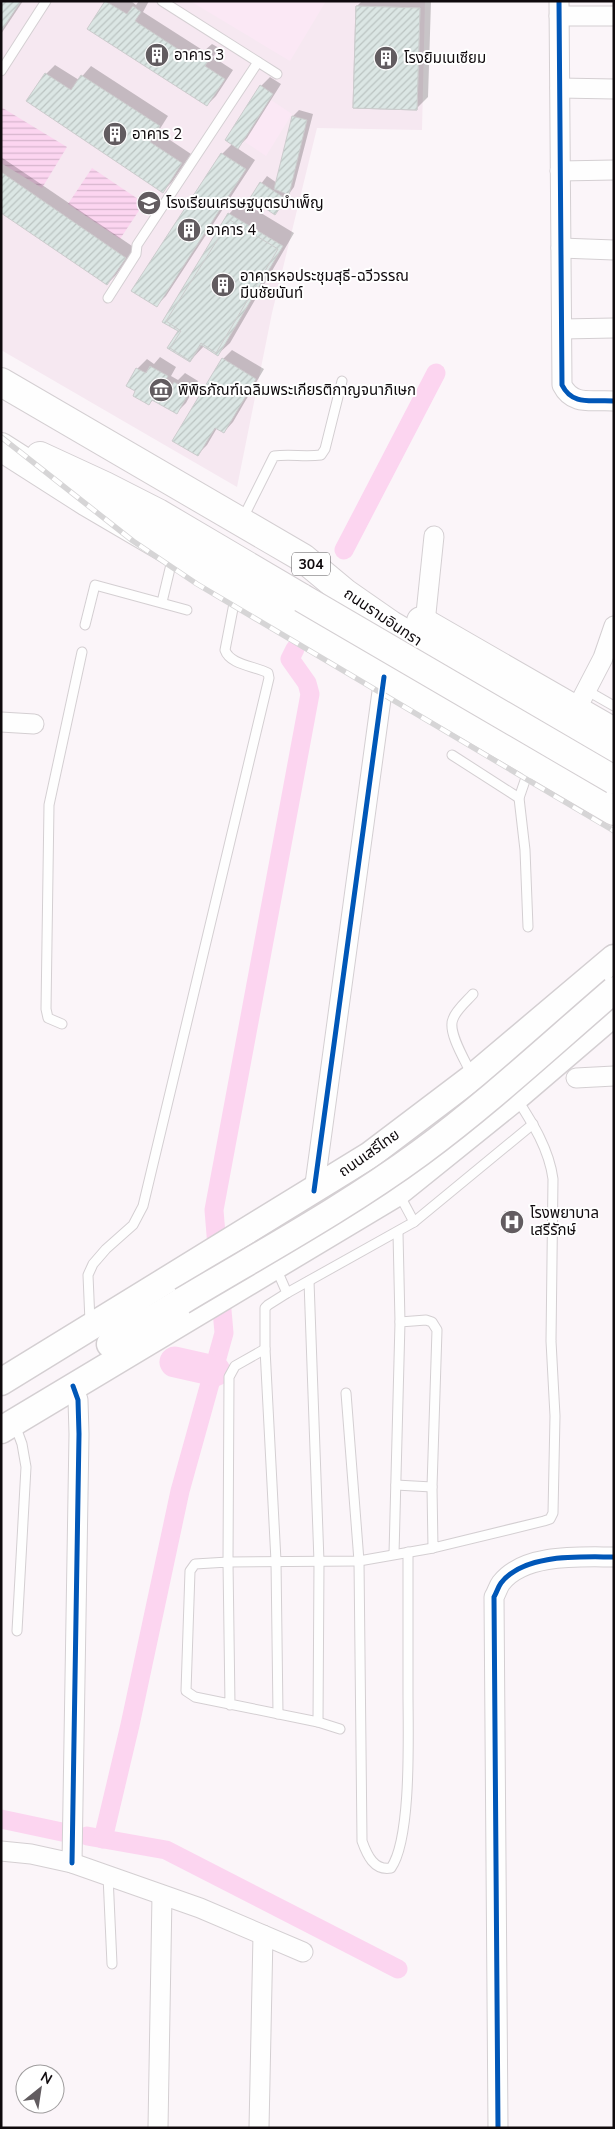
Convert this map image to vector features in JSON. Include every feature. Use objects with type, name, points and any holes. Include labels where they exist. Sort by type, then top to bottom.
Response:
[{"type":"highway","name":"ถนนรามอินทรา","points":[[1,382],[303,558],[345,593],[391,625],[614,756]]},
{"type":"highway","points":[[1,440],[76,472],[158,512],[614,780]]},
{"type":"highway","points":[[1,447],[87,502],[614,811]]},
{"type":"highway","points":[[303,558],[426,623],[581,700],[614,732]]},
{"type":"highway","points":[[493,741],[516,698]]},
{"type":"main road","name":"ถนนเสรีไทย","points":[[1,1382],[370,1155],[473,1077],[614,958]]},
{"type":"main road","points":[[6,1421],[73,1386],[422,1152],[614,990]]},
{"type":"main road","points":[[6,1421],[180,1313],[242,1286],[398,1192],[516,1097],[614,1013]]},
{"type":"main road","points":[[443,1099],[460,1105],[466,1111],[470,1123],[468,1134]]},
{"type":"street","points":[[614,16],[559,9],[562,385],[568,394],[576,400],[614,401]]},
{"type":"street","points":[[560,88],[614,89]]},
{"type":"street","points":[[560,172],[614,170]]},
{"type":"street","points":[[561,248],[614,250]]},
{"type":"street","points":[[562,329],[614,328]]},
{"type":"street","points":[[426,623],[434,536]]},
{"type":"street","points":[[581,700],[602,658],[614,626]]},
{"type":"street","points":[[314,1191],[384,677]]},
{"type":"street","points":[[1,722],[34,724]]},
{"type":"street","points":[[576,1078],[614,1076]]},
{"type":"street","points":[[72,1863],[79,1434],[78,1400],[73,1386]]},
{"type":"street","points":[[498,2128],[494,1597],[502,1582],[518,1569],[545,1559],[614,1557]]},
{"type":"street","points":[[1,1851],[31,1854],[72,1863],[208,1911],[303,1952]]},
{"type":"street","points":[[158,2128],[162,1896]]},
{"type":"street","points":[[259,2128],[263,1935]]},
{"type":"lane","points":[[1,71],[46,1]]},
{"type":"lane","points":[[162,1],[277,74]]},
{"type":"lane","points":[[108,298],[136,254],[137,245],[258,62]]},
{"type":"lane","points":[[241,522],[274,456],[291,454],[308,457],[321,455],[327,441],[342,381]]},
{"type":"lane","points":[[162,602],[174,553]]},
{"type":"lane","points":[[86,625],[95,585],[187,610]]},
{"type":"lane","points":[[90,1326],[88,1275],[93,1264],[106,1249],[133,1225],[143,1206],[269,678],[268,674],[263,670],[231,660],[227,656],[225,650],[237,590]]},
{"type":"lane","points":[[62,1024],[48,1018],[46,1010],[49,805],[82,652]]},
{"type":"lane","points":[[581,700],[614,706]]},
{"type":"lane","points":[[452,755],[519,798]]},
{"type":"lane","points":[[528,926],[525,850],[519,798],[531,764]]},
{"type":"lane","points":[[473,1077],[453,1034],[452,1026],[453,1018],[474,994]]},
{"type":"lane","points":[[340,1729],[318,1722],[194,1697],[186,1691],[191,1566],[195,1564],[228,1562],[359,1561],[433,1548],[550,1518],[553,1513],[555,1416],[551,1341],[553,1179],[548,1154],[533,1124],[516,1097]]},
{"type":"lane","points":[[278,1714],[276,1561],[265,1349],[265,1308],[287,1293],[398,1233],[533,1124]]},
{"type":"lane","points":[[398,1192],[414,1222]]},
{"type":"lane","points":[[394,1554],[400,1322],[398,1233]]},
{"type":"lane","points":[[274,1266],[287,1293]]},
{"type":"lane","points":[[309,1281],[319,1562],[318,1722]]},
{"type":"lane","points":[[400,1322],[426,1320],[432,1322],[437,1330],[432,1486],[433,1548]]},
{"type":"lane","points":[[230,1705],[228,1562],[229,1377],[235,1366],[265,1349]]},
{"type":"lane","points":[[346,1393],[359,1561],[362,1842],[367,1855],[374,1864],[383,1869],[390,1868],[395,1861],[400,1844],[408,1780],[408,1552]]},
{"type":"lane","points":[[6,1421],[22,1444],[26,1467],[17,1631]]},
{"type":"lane","points":[[396,1485],[432,1486]]},
{"type":"lane","points":[[108,1876],[112,1964]]},
{"type":"shaded area","name":"โรงเรียนเศรษฐบุตรบำเพ็ญ","points":[[1,1],[425,1],[422,130],[317,128],[272,313],[237,487],[1,350]]},
{"type":"shaded area","points":[[190,1],[326,1],[290,61]]},
{"type":"shaded area","points":[[271,100],[292,114],[266,156],[245,142]]},
{"type":"shaded area","points":[[1,107],[67,147],[42,188],[1,163]]},
{"type":"shaded area","points":[[92,168],[144,203],[120,239],[68,204]]},
{"type":"building","points":[[1,1],[21,1],[1,31]]},
{"type":"building","name":"อาคาร 3","points":[[105,1],[127,14],[133,6],[141,12],[135,21],[196,61],[202,52],[210,58],[205,66],[225,79],[207,106],[87,29]]},
{"type":"building","name":"โรงยิมเนเซียม","points":[[356,6],[420,8],[417,110],[353,108]]},
{"type":"building","name":"โรงยิมเนเซียม","points":[[356,6],[420,8],[417,110],[353,108]]},
{"type":"building","name":"อาคาร 2","points":[[45,73],[71,90],[81,75],[160,126],[150,142],[182,163],[163,193],[26,101]]},
{"type":"building","points":[[260,85],[273,94],[238,149],[225,140]]},
{"type":"building","points":[[292,116],[307,120],[289,195],[274,189]]},
{"type":"building","name":"อาคาร 4","points":[[221,153],[246,169],[157,307],[131,291]]},
{"type":"building","points":[[1,172],[126,258],[107,285],[1,213]]},
{"type":"building","points":[[260,182],[286,199],[275,215],[250,198]]},
{"type":"building","name":"อาคารหอประชุมสุธี-ฉวีวรรณ มีนชัยนันท์","points":[[228,213],[283,246],[218,356],[201,345],[190,362],[167,348],[178,331],[162,322]]},
{"type":"building","name":"อาคารหอประชุมสุธี-ฉวีวรรณ มีนชัยนันท์","points":[[230,220],[278,249],[216,353],[201,343],[190,361],[170,348],[181,331],[166,321]]},
{"type":"building","points":[[222,358],[256,379],[224,433],[215,428],[198,456],[172,441]]},
{"type":"building","name":"พิพิธภัณฑ์เฉลิมพระเกียรติกาญจนาภิเษก","points":[[150,366],[168,376],[163,385],[170,389],[174,382],[190,391],[177,414],[152,400],[149,405],[133,396],[135,391],[126,386],[136,368],[146,373]]},
{"type":"waterway","points":[[344,550],[436,373]]},
{"type":"waterway","points":[[218,1259],[214,1210],[310,694],[307,683],[290,659],[295,649]]},
{"type":"waterway","points":[[103,1839],[130,1725],[180,1491],[224,1333],[220,1287]]},
{"type":"waterway","points":[[175,1362],[215,1371]]},
{"type":"waterway","points":[[1,1819],[62,1832]]},
{"type":"waterway","points":[[87,1836],[166,1850],[398,1969]]},
{"type":"railway","points":[[1,437],[133,541],[197,584],[614,831]]},
{"type":"cycle path","points":[[559,1],[562,385],[572,396],[584,401],[614,401]]},
{"type":"cycle path","points":[[314,1191],[384,677]]},
{"type":"cycle path","points":[[72,1863],[79,1434],[78,1400],[73,1386]]},
{"type":"cycle path","points":[[498,2128],[494,1597],[501,1583],[511,1573],[524,1566],[570,1557],[614,1557]]},
{"type":"place","name":"อาคาร 3","points":[[157,55]]},
{"type":"place","name":"โรงยิมเนเซียม","points":[[386,58]]},
{"type":"place","name":"อาคาร 2","points":[[115,134]]},
{"type":"place","name":"โรงเรียนเศรษฐบุตรบำเพ็ญ","points":[[149,203]]},
{"type":"place","name":"อาคาร 4","points":[[189,230]]},
{"type":"place","name":"อาคารหอประชุมสุธี-ฉวีวรรณ มีนชัยนันท์","points":[[223,285]]},
{"type":"place","name":"พิพิธภัณฑ์เฉลิมพระเกียรติกาญจนาภิเษก","points":[[161,390]]},
{"type":"place","name":"โรงพยาบาล เสรีรักษ์","points":[[512,1222]]}]
